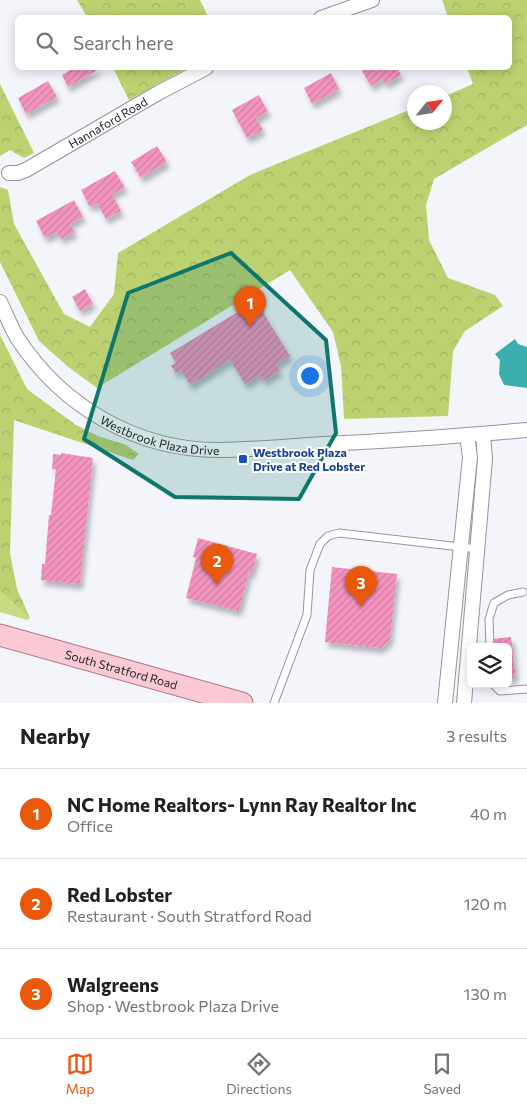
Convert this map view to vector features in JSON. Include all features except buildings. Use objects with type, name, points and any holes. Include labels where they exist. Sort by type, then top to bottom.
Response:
[{"type":"main road","name":"South Stratford Road","points":[[0,636],[242,703]]},
{"type":"street","points":[[329,15],[372,0]]},
{"type":"street","name":"Hannaford Road","points":[[9,173],[26,170],[158,93],[202,70]]},
{"type":"street","name":"Westbrook Plaza Drive","points":[[0,302],[17,337],[39,367],[72,400],[113,425],[151,440],[172,445],[218,450],[418,439],[527,430]]},
{"type":"street","points":[[445,703],[470,457],[476,434]]},
{"type":"street","points":[[464,703],[485,459],[476,434]]},
{"type":"lane","points":[[274,703],[307,615],[310,570],[320,544],[328,536],[339,533],[478,549]]},
{"type":"lane","points":[[490,643],[490,620],[494,603],[508,595],[522,592]]},
{"type":"lane","points":[[497,688],[500,691],[527,689]]},
{"type":"highlighted area","points":[[231,253],[326,340],[336,433],[299,499],[175,497],[84,439],[128,293]]},
{"type":"green space","points":[[77,0],[200,0],[207,15],[86,15]]},
{"type":"green space","points":[[442,0],[527,0],[527,125],[434,179],[426,205],[429,240],[448,278],[495,295],[503,306],[465,331],[453,351],[448,416],[344,419],[341,366],[333,332],[290,270],[97,388],[67,366],[39,341],[0,262],[0,187],[8,190],[14,224],[64,314],[90,327],[114,294],[118,253],[250,175],[407,111],[407,130],[452,130],[452,93],[473,84],[468,70],[512,70],[512,15],[447,15]]},
{"type":"green space","points":[[114,70],[183,70],[129,100]]},
{"type":"green space","points":[[0,84],[34,153],[24,158],[10,150],[0,156]]},
{"type":"green space","points":[[0,335],[27,389],[76,425],[98,436],[126,445],[139,454],[133,460],[14,420],[10,553],[17,589],[30,618],[0,591]]},
{"type":"green space","points":[[0,591],[30,618],[27,620],[0,612]]},
{"type":"water","points":[[515,339],[518,344],[527,347],[527,388],[504,385],[499,374],[500,360],[495,354]]},
{"type":"place","name":"NC Home Realtors- Lynn Ray Realtor Inc","points":[[250,327]]},
{"type":"place","name":"Westbrook Plaza Drive at Red Lobster","points":[[243,459]]},
{"type":"place","name":"Red Lobster","points":[[217,585]]},
{"type":"place","name":"Walgreens","points":[[361,607]]}]
